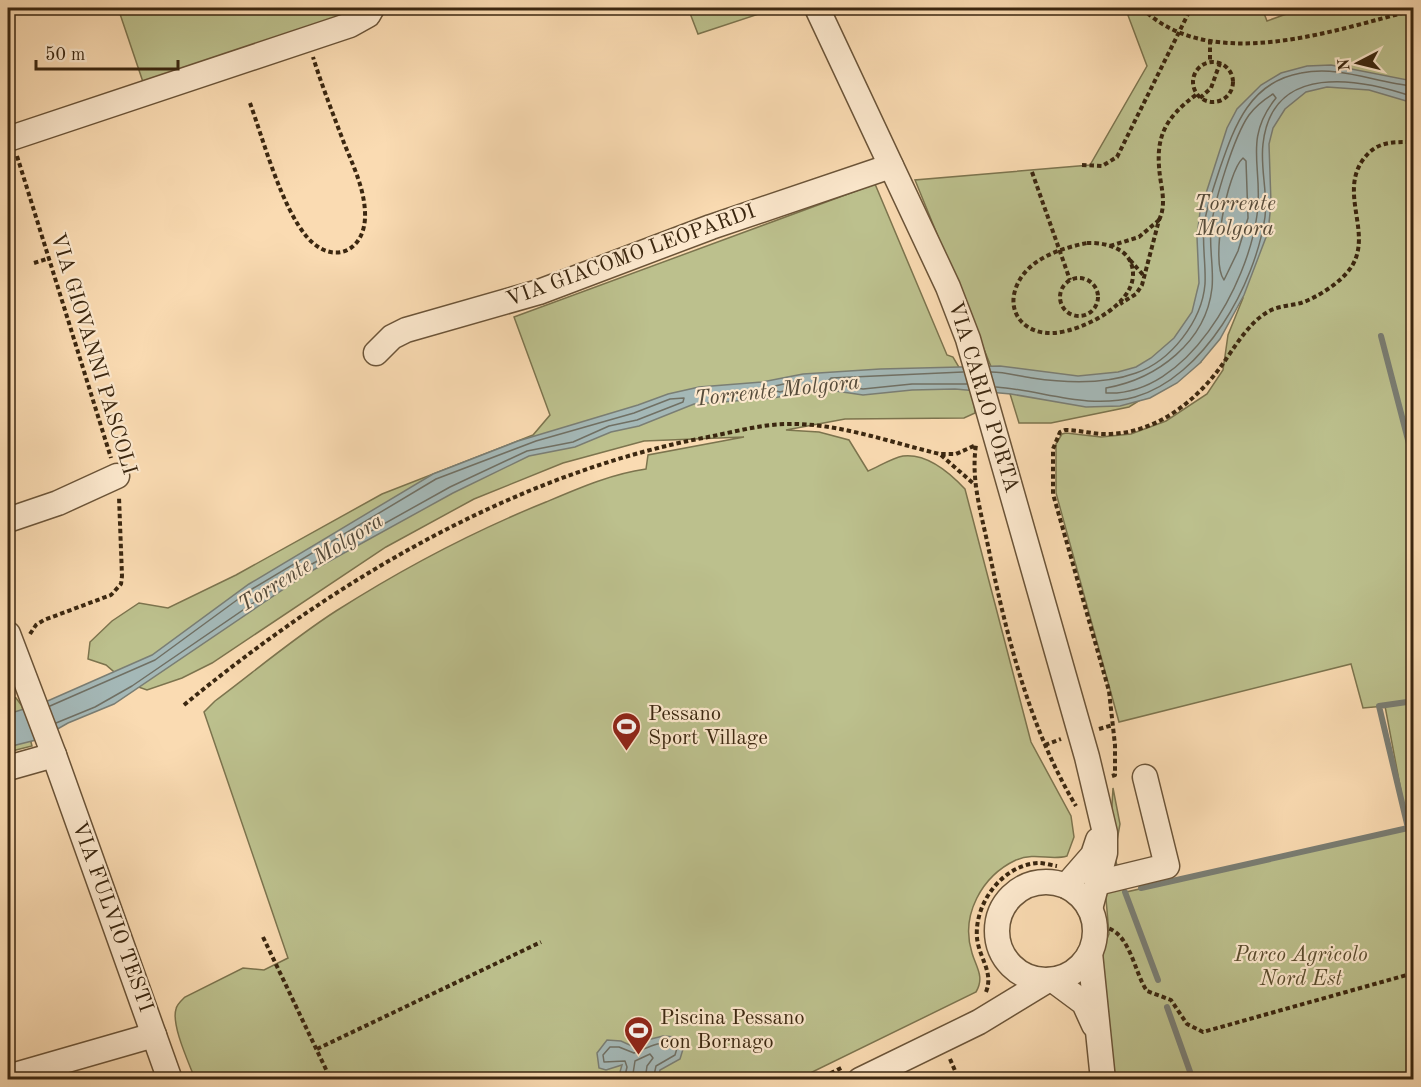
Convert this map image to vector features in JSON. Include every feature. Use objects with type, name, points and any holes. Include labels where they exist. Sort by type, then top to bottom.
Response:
[{"type":"street","name":"VIA CARLO PORTA","points":[[816,8],[948,287],[968,339],[993,425],[1089,809],[1100,835],[1085,866],[1064,876]]},
{"type":"street","points":[[10,139],[350,25],[370,11]]},
{"type":"street","name":"VIA GIACOMO LEOPARDI","points":[[376,353],[392,338],[406,330],[539,292],[711,227],[891,166]]},
{"type":"street","points":[[8,520],[58,503],[117,476]]},
{"type":"street","name":"VIA FULVIO TESTI","points":[[17,637],[25,680],[52,749],[170,1080]]},
{"type":"street","points":[[8,768],[52,749]]},
{"type":"street","points":[[1097,884],[1167,866],[1145,777]]},
{"type":"street","name":"VIA CARLO PORTA","points":[[1089,809],[1106,843],[1097,884],[1093,918]]},
{"type":"street","points":[[979,1022],[1002,996],[1005,983],[998,937],[998,924],[1002,909],[1011,897],[1023,888],[1036,883],[1050,882],[1064,876],[1081,896],[1093,918],[1090,953],[1102,1050],[1103,1080]]},
{"type":"street","points":[[1002,953],[1020,973],[1050,980],[1086,1006],[1102,1050]]},
{"type":"street","points":[[860,1080],[979,1022],[1050,980],[1075,971],[1090,953]]},
{"type":"street","points":[[8,1077],[154,1035]]},
{"type":"path","points":[[1142,8],[1179,32],[1210,40],[1285,41],[1413,10]]},
{"type":"path","points":[[1082,165],[1102,166],[1117,157],[1191,8]]},
{"type":"path","points":[[1214,8],[1239,8]]},
{"type":"path","points":[[250,103],[290,209],[301,229],[316,245],[331,253],[345,252],[362,234],[365,225],[363,198],[307,40]]},
{"type":"path","points":[[1210,40],[1210,62]]},
{"type":"path","points":[[1210,62],[1220,63],[1232,75],[1231,90],[1218,101],[1208,102],[1199,96],[1193,86],[1194,73],[1202,65],[1210,62]]},
{"type":"path","points":[[1144,277],[1137,265],[1110,246],[1090,242],[1059,251],[1024,273],[1013,295],[1014,312],[1025,325],[1049,333],[1085,324],[1136,294],[1144,277],[1163,205],[1158,162],[1159,142],[1169,119],[1211,88],[1220,63]]},
{"type":"path","name":"VIA GIOVANNI PASCOLI","points":[[10,139],[50,258],[117,476],[121,584],[111,595],[44,620],[17,637]]},
{"type":"path","points":[[1115,775],[1109,691],[1053,494],[1054,443],[1060,432],[1081,431],[1102,434],[1122,432],[1165,418],[1199,394],[1265,314],[1313,298],[1345,275],[1357,256],[1358,245],[1352,197],[1357,169],[1377,145],[1386,142],[1413,142]]},
{"type":"path","points":[[1032,172],[1070,280]]},
{"type":"path","points":[[1110,246],[1139,237],[1159,220]]},
{"type":"path","points":[[34,263],[50,258]]},
{"type":"path","points":[[1114,308],[1125,296],[1131,280],[1132,268],[1128,258]]},
{"type":"path","points":[[1085,279],[1097,291],[1095,308],[1082,315],[1069,313],[1061,302],[1062,290],[1070,280],[1085,279]]},
{"type":"path","points":[[1082,315],[1085,324]]},
{"type":"path","points":[[184,705],[298,618],[349,585],[511,499],[620,457],[676,443],[787,424],[836,430],[940,454],[957,454],[976,446],[975,485],[993,572],[1031,710],[1056,772],[1089,809]]},
{"type":"path","points":[[940,454],[975,485]]},
{"type":"path","points":[[1094,730],[1113,725]]},
{"type":"path","points":[[1045,745],[1064,738]]},
{"type":"path","points":[[983,998],[989,979],[980,950],[978,928],[987,895],[999,881],[1022,867],[1038,863],[1064,876]]},
{"type":"path","points":[[1093,918],[1115,932],[1124,941],[1147,992],[1171,1000],[1187,1024],[1203,1032],[1413,973]]},
{"type":"path","points":[[262,937],[331,1080]]},
{"type":"path","points":[[317,1049],[541,942]]},
{"type":"path","points":[[949,1058],[959,1052]]},
{"type":"green space","points":[[118,8],[361,8],[357,12],[143,82]]},
{"type":"green space","points":[[688,8],[777,8],[698,34]]},
{"type":"green space","name":"Parco Agricolo Nord Est","points":[[1122,8],[1262,8],[1267,21],[1303,8],[1413,8],[1413,1079],[1112,1079],[1097,963],[1109,934],[1105,887],[1116,862],[1126,892],[1408,828],[1385,706],[1363,708],[1351,664],[1119,722],[1056,493],[1056,444],[1062,434],[1066,433],[1101,437],[1131,434],[1166,421],[1207,394],[1223,370],[1228,335],[1243,298],[1234,269],[1201,362],[1129,407],[1051,423],[1019,423],[1003,371],[992,369],[915,180],[1090,165],[1147,66],[1126,10]]},
{"type":"green space","name":"Pessano Sport Village","points":[[875,184],[947,355],[953,357],[973,391],[975,413],[964,418],[845,419],[786,430],[819,432],[849,440],[868,471],[903,456],[921,458],[946,471],[965,489],[1031,742],[1071,816],[1074,837],[1067,856],[1030,857],[1016,860],[1004,867],[984,886],[972,911],[969,925],[969,939],[980,977],[976,992],[798,1079],[195,1079],[181,1044],[176,1024],[178,1004],[185,997],[243,968],[264,970],[288,958],[204,712],[215,701],[320,621],[387,580],[492,525],[583,487],[620,474],[646,469],[648,455],[744,437],[644,441],[563,463],[474,499],[386,547],[212,663],[182,678],[147,690],[127,683],[106,665],[88,659],[90,642],[112,621],[139,603],[168,608],[236,575],[382,494],[533,435],[550,415],[514,317]]},
{"type":"green space","points":[[8,696],[16,698],[22,706],[32,746],[8,752]]},
{"type":"green space","points":[[1113,788],[1120,824],[1116,846],[1111,822]]},
{"type":"water","name":"Torrente Molgora","points":[[1331,65],[1413,81],[1413,103],[1369,90],[1327,87],[1306,92],[1285,109],[1273,128],[1269,144],[1271,204],[1268,232],[1244,295],[1220,339],[1200,363],[1177,383],[1150,398],[1120,406],[1086,407],[1011,394],[955,389],[912,390],[863,395],[822,389],[773,398],[694,404],[639,426],[611,432],[575,447],[529,456],[453,493],[306,574],[114,704],[68,723],[40,739],[8,747],[8,714],[43,703],[152,655],[249,584],[433,474],[518,441],[668,394],[699,387],[762,382],[803,374],[880,369],[1000,366],[1078,376],[1118,372],[1136,367],[1151,358],[1174,338],[1192,312],[1199,283],[1197,237],[1200,212],[1227,128],[1237,109],[1261,85],[1281,73],[1307,66]]},
{"type":"water","name":"Piscina Pessano con Bornago","points":[[663,1036],[676,1037],[684,1046],[680,1059],[660,1070],[658,1079],[618,1079],[622,1065],[606,1070],[599,1068],[597,1053],[607,1040],[621,1041],[634,1047],[647,1040]]},
{"type":"waterway","points":[[1381,336],[1414,463]]},
{"type":"waterway","points":[[1141,888],[1408,828],[1379,706],[1414,701]]},
{"type":"waterway","points":[[1125,892],[1158,980]]},
{"type":"waterway","points":[[1167,1007],[1193,1080]]},
{"type":"place","name":"Pessano Sport Village","points":[[627,752]]},
{"type":"place","name":"Piscina Pessano con Bornago","points":[[639,1056]]}]
